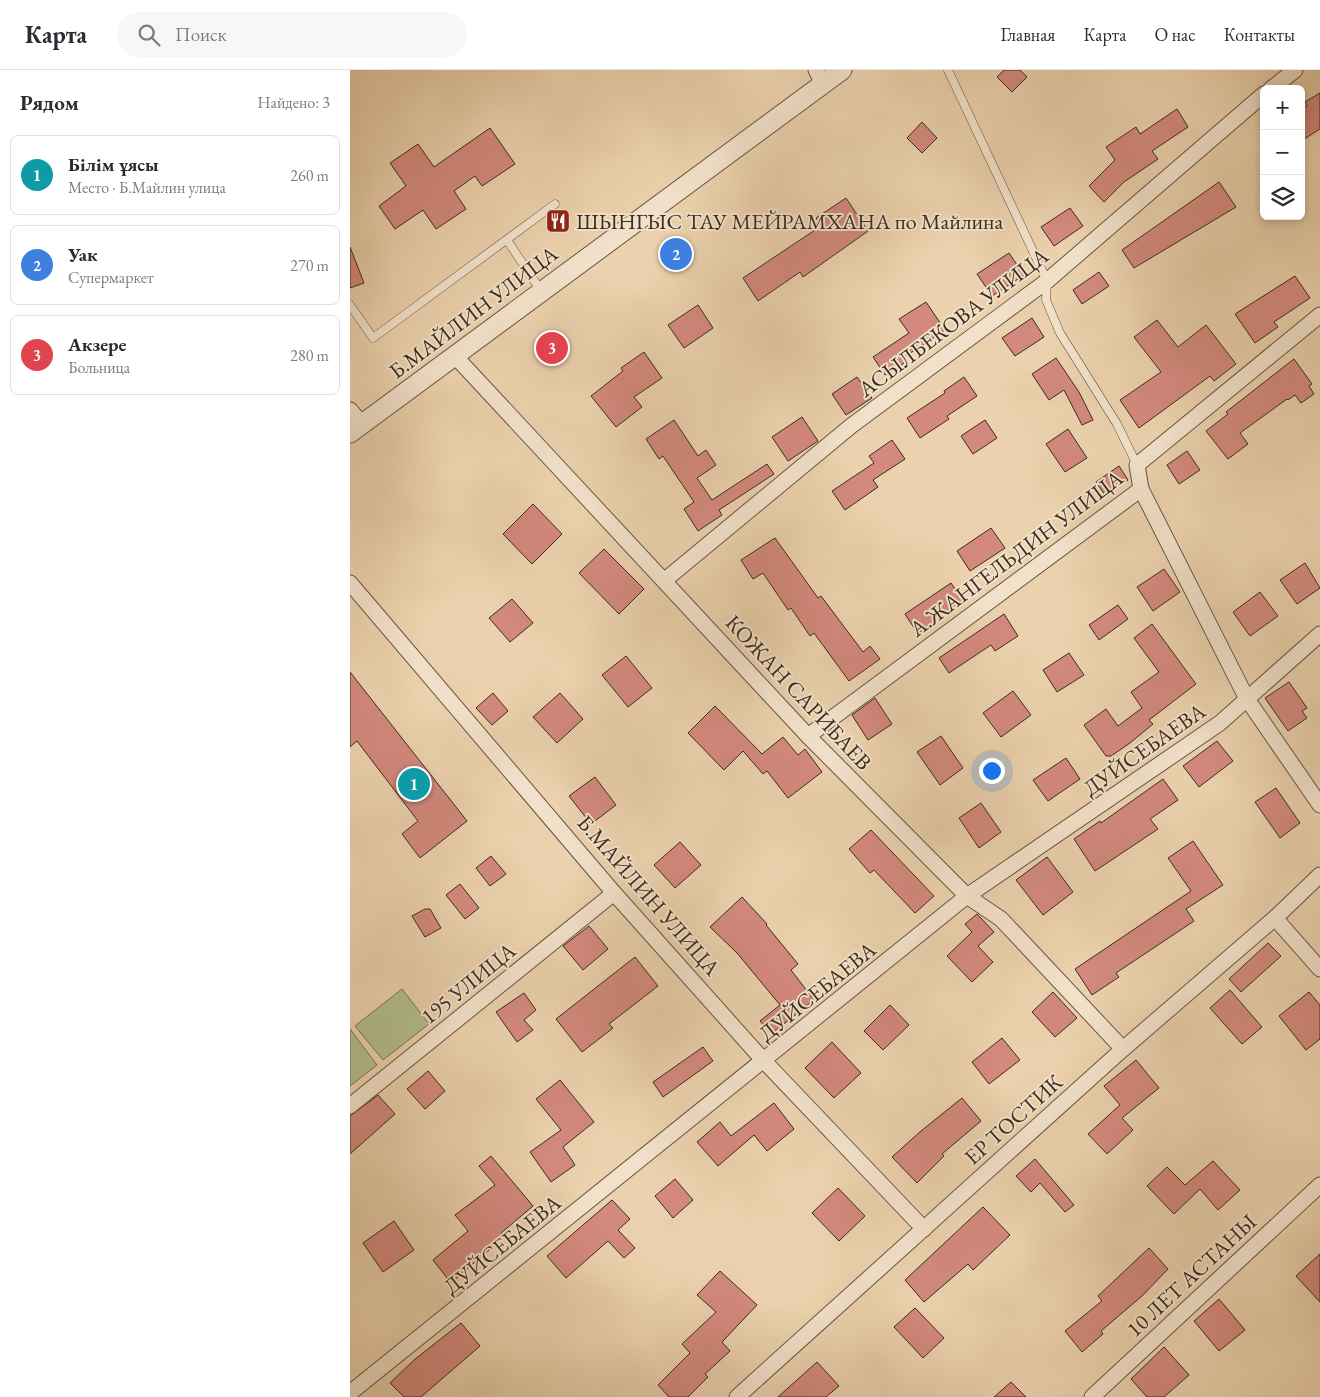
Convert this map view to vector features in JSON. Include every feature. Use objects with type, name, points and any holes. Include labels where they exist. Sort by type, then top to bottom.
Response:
[{"type":"street","name":"Б.МАЙЛИН УЛИЦА","points":[[356,429],[541,291],[819,77],[842,70]]},
{"type":"street","points":[[1276,85],[1295,70]]},
{"type":"street","name":"АСЫЛБЕКОВА УЛИЦА","points":[[665,580],[851,426],[1048,281],[1260,97]]},
{"type":"street","name":"А.ЖАНГЕЛЬДИН УЛИЦА","points":[[808,736],[1141,490],[1137,465],[1320,315]]},
{"type":"street","name":"КОЖАН САРИБАЕВ","points":[[454,355],[808,736],[967,896],[1001,919],[1123,1049]]},
{"type":"street","points":[[350,410],[356,429]]},
{"type":"street","points":[[1141,490],[1247,699],[1320,805]]},
{"type":"street","name":"Б.МАЙЛИН УЛИЦА","points":[[350,583],[614,893],[764,1061],[924,1229]]},
{"type":"street","name":"ДУЙСЕБАЕВА","points":[[350,1393],[967,896],[1220,722],[1320,634]]},
{"type":"street","name":"ЕР ТОСТИК","points":[[737,1397],[1123,1049],[1275,918],[1320,874]]},
{"type":"street","name":"195 УЛИЦА","points":[[350,1106],[614,893]]},
{"type":"street","points":[[1275,918],[1320,969]]},
{"type":"street","name":"10 ЛЕТ АСТАНЫ","points":[[1092,1397],[1320,1185]]},
{"type":"lane","points":[[948,70],[1048,281],[1046,300],[1060,333],[1117,424],[1137,465]]},
{"type":"lane","points":[[350,305],[373,338],[555,204]]},
{"type":"lane","points":[[507,240],[541,291]]},
{"type":"green space","points":[[402,989],[429,1024],[383,1060],[355,1026]]},
{"type":"green space","points":[[350,1029],[377,1065],[350,1086]]},
{"type":"building","points":[[1004,70],[1020,70],[1027,77],[1012,92],[997,77]]},
{"type":"building","points":[[1320,93],[1320,129],[1305,138],[1305,107],[1307,106],[1305,102]]},
{"type":"building","points":[[1177,109],[1188,127],[1152,151],[1158,159],[1124,182],[1104,202],[1089,186],[1115,160],[1106,147],[1136,127],[1140,134]]},
{"type":"building","points":[[922,122],[937,138],[922,153],[907,138]]},
{"type":"building","points":[[490,128],[515,164],[482,186],[475,176],[454,191],[466,209],[436,229],[423,210],[395,229],[379,206],[406,186],[390,163],[418,144],[434,167]]},
{"type":"building","points":[[1219,182],[1236,207],[1134,268],[1122,250]]},
{"type":"building","points":[[846,198],[868,231],[803,277],[800,272],[758,301],[743,278],[821,226],[816,218]]},
{"type":"building","points":[[1070,208],[1083,226],[1054,246],[1041,227]]},
{"type":"building","points":[[350,247],[364,283],[350,288]]},
{"type":"building","points":[[1009,253],[1024,275],[992,296],[977,274]]},
{"type":"building","points":[[1099,272],[1109,286],[1082,304],[1073,290]]},
{"type":"building","points":[[1295,276],[1310,298],[1274,322],[1278,327],[1255,343],[1235,314]]},
{"type":"building","points":[[926,302],[945,330],[903,358],[906,362],[885,375],[873,357],[909,333],[899,319]]},
{"type":"building","points":[[698,305],[713,328],[684,348],[668,325]]},
{"type":"building","points":[[1032,318],[1044,337],[1015,356],[1002,338]]},
{"type":"building","points":[[1157,320],[1178,347],[1206,325],[1236,364],[1214,381],[1210,376],[1139,428],[1120,400],[1161,372],[1134,337]]},
{"type":"building","points":[[644,352],[662,378],[634,397],[642,407],[616,427],[591,396],[623,371],[621,368]]},
{"type":"building","points":[[1056,358],[1079,392],[1093,420],[1082,425],[1064,390],[1049,400],[1032,374]]},
{"type":"building","points":[[1294,359],[1312,384],[1309,386],[1314,394],[1301,403],[1295,395],[1287,399],[1240,433],[1248,444],[1228,459],[1206,431],[1228,414],[1226,412]]},
{"type":"building","points":[[857,377],[872,398],[846,415],[832,394]]},
{"type":"building","points":[[964,377],[977,396],[947,416],[949,419],[920,438],[907,418],[945,393],[944,391]]},
{"type":"building","points":[[802,417],[818,441],[788,461],[772,437]]},
{"type":"building","points":[[674,420],[698,456],[706,450],[716,465],[697,478],[712,500],[767,464],[774,474],[719,510],[722,515],[698,531],[684,509],[694,502],[663,456],[659,459],[646,439]]},
{"type":"building","points":[[985,420],[997,438],[973,454],[961,436]]},
{"type":"building","points":[[1068,429],[1087,458],[1065,472],[1046,444]]},
{"type":"building","points":[[892,440],[905,459],[873,480],[878,487],[845,510],[832,491],[874,463],[869,456]]},
{"type":"building","points":[[1187,451],[1200,470],[1179,484],[1167,465]]},
{"type":"building","points":[[1119,466],[1128,480],[1105,495],[1096,482]]},
{"type":"building","points":[[533,504],[562,534],[532,564],[503,534]]},
{"type":"building","points":[[991,528],[1005,548],[970,571],[957,551]]},
{"type":"building","points":[[775,538],[818,598],[821,596],[863,652],[870,646],[880,659],[849,681],[814,633],[810,636],[791,608],[788,610],[763,573],[753,579],[741,560]]},
{"type":"building","points":[[604,549],[644,589],[619,614],[579,573]]},
{"type":"building","points":[[1305,563],[1320,588],[1297,604],[1280,580]]},
{"type":"building","points":[[1164,569],[1180,592],[1153,611],[1137,587]]},
{"type":"building","points":[[951,583],[964,602],[918,634],[905,614]]},
{"type":"building","points":[[1260,592],[1278,616],[1250,636],[1233,612]]},
{"type":"building","points":[[512,599],[533,623],[510,642],[489,618]]},
{"type":"building","points":[[1118,605],[1128,619],[1099,640],[1089,625]]},
{"type":"building","points":[[1004,614],[1018,636],[995,651],[991,645],[949,673],[939,658]]},
{"type":"building","points":[[1152,624],[1196,684],[1149,720],[1153,724],[1130,743],[1111,756],[1106,756],[1084,725],[1106,709],[1118,726],[1142,708],[1131,692],[1159,672],[1134,638]]},
{"type":"building","points":[[1069,653],[1084,675],[1057,692],[1043,670]]},
{"type":"building","points":[[626,656],[652,688],[628,707],[602,675]]},
{"type":"building","points":[[350,672],[467,821],[420,858],[402,834],[418,821],[357,741],[350,747]]},
{"type":"building","points":[[1289,682],[1307,708],[1302,711],[1307,718],[1288,731],[1265,698]]},
{"type":"building","points":[[1013,691],[1031,715],[1001,737],[983,713]]},
{"type":"building","points":[[493,693],[508,711],[492,725],[476,708]]},
{"type":"building","points":[[560,693],[583,719],[557,743],[533,717]]},
{"type":"building","points":[[875,698],[892,724],[868,740],[852,715]]},
{"type":"building","points":[[715,706],[762,754],[783,737],[798,755],[805,749],[822,772],[788,798],[767,771],[763,774],[743,751],[724,770],[688,733]]},
{"type":"building","points":[[941,736],[963,768],[940,785],[917,752]]},
{"type":"building","points":[[1217,741],[1233,761],[1199,787],[1183,766]]},
{"type":"building","points":[[1066,758],[1080,779],[1048,801],[1033,780]]},
{"type":"building","points":[[595,777],[616,805],[591,824],[569,796]]},
{"type":"building","points":[[1163,779],[1178,800],[1150,819],[1158,829],[1095,871],[1074,839],[1100,821],[1101,823]]},
{"type":"building","points":[[1276,788],[1300,823],[1280,838],[1255,802]]},
{"type":"building","points":[[981,803],[1001,832],[979,848],[959,818]]},
{"type":"building","points":[[871,830],[934,896],[915,913],[874,870],[870,873],[849,849]]},
{"type":"building","points":[[1193,841],[1223,885],[1186,909],[1194,921],[1116,973],[1119,977],[1092,995],[1075,969],[1191,891],[1168,858]]},
{"type":"building","points":[[680,842],[701,865],[675,888],[654,865]]},
{"type":"building","points":[[491,856],[506,874],[490,886],[476,868]]},
{"type":"building","points":[[1047,857],[1073,892],[1043,915],[1016,880]]},
{"type":"building","points":[[460,884],[479,908],[465,919],[446,895]]},
{"type":"building","points":[[742,897],[767,924],[798,964],[791,970],[814,1000],[771,1034],[760,1021],[780,1005],[737,953],[710,927]]},
{"type":"building","points":[[425,909],[430,909],[441,928],[425,937],[412,916]]},
{"type":"building","points":[[977,914],[994,932],[978,946],[993,962],[972,982],[947,956],[972,932],[965,924]]},
{"type":"building","points":[[589,926],[608,949],[583,970],[563,946]]},
{"type":"building","points":[[1268,943],[1281,956],[1241,992],[1229,979]]},
{"type":"building","points":[[635,957],[658,986],[609,1024],[613,1028],[582,1052],[556,1019]]},
{"type":"building","points":[[1230,990],[1262,1027],[1242,1044],[1210,1008]]},
{"type":"building","points":[[1053,992],[1077,1018],[1055,1037],[1032,1012]]},
{"type":"building","points":[[1309,992],[1320,1005],[1320,1039],[1306,1050],[1279,1016]]},
{"type":"building","points":[[524,993],[536,1010],[524,1020],[533,1030],[517,1042],[496,1012]]},
{"type":"building","points":[[890,1005],[909,1025],[883,1050],[864,1031]]},
{"type":"building","points":[[1002,1038],[1020,1060],[989,1084],[972,1062]]},
{"type":"building","points":[[832,1042],[861,1073],[834,1098],[805,1068]]},
{"type":"building","points":[[703,1047],[713,1061],[663,1097],[653,1082]]},
{"type":"building","points":[[1136,1060],[1159,1088],[1122,1118],[1133,1130],[1107,1154],[1088,1134],[1120,1105],[1104,1086]]},
{"type":"building","points":[[428,1071],[445,1091],[425,1109],[407,1089]]},
{"type":"building","points":[[560,1080],[594,1122],[563,1147],[575,1165],[551,1182],[530,1152],[561,1130],[536,1099]]},
{"type":"building","points":[[378,1095],[395,1114],[350,1154],[350,1116]]},
{"type":"building","points":[[962,1098],[981,1121],[942,1154],[944,1156],[917,1183],[892,1157]]},
{"type":"building","points":[[774,1103],[794,1129],[767,1151],[754,1135],[718,1166],[697,1142],[720,1122],[731,1136]]},
{"type":"building","points":[[491,1156],[533,1206],[501,1233],[504,1237],[451,1283],[433,1260],[468,1231],[455,1215],[495,1185],[479,1166]]},
{"type":"building","points":[[1035,1159],[1074,1205],[1065,1212],[1040,1183],[1031,1192],[1016,1176]]},
{"type":"building","points":[[1213,1161],[1240,1190],[1218,1210],[1200,1189],[1174,1214],[1147,1186],[1167,1167],[1185,1185]]},
{"type":"building","points":[[675,1179],[693,1200],[673,1218],[655,1196]]},
{"type":"building","points":[[838,1188],[865,1216],[839,1241],[812,1213]]},
{"type":"building","points":[[612,1200],[630,1219],[618,1230],[635,1248],[624,1258],[608,1241],[566,1278],[547,1256]]},
{"type":"building","points":[[983,1207],[1010,1235],[973,1270],[968,1264],[924,1302],[905,1280]]},
{"type":"building","points":[[394,1221],[414,1250],[383,1272],[363,1243]]},
{"type":"building","points":[[1149,1248],[1168,1269],[1142,1296],[1101,1331],[1103,1334],[1082,1352],[1065,1331],[1102,1301],[1098,1296]]},
{"type":"building","points":[[1320,1254],[1320,1302],[1296,1276]]},
{"type":"building","points":[[720,1271],[757,1305],[722,1342],[730,1351],[705,1374],[708,1377],[688,1397],[669,1397],[658,1385],[690,1353],[682,1344],[716,1312],[697,1295]]},
{"type":"building","points":[[1219,1299],[1245,1330],[1219,1351],[1194,1321]]},
{"type":"building","points":[[915,1308],[944,1338],[923,1358],[894,1327]]},
{"type":"building","points":[[461,1323],[480,1346],[421,1397],[404,1397],[390,1383],[414,1360]]},
{"type":"building","points":[[1164,1347],[1189,1375],[1164,1397],[1147,1397],[1131,1379]]},
{"type":"building","points":[[817,1362],[839,1386],[826,1397],[778,1397]]},
{"type":"building","points":[[1011,1382],[1026,1397],[994,1397]]},
{"type":"place","name":"ШЫНГЫС ТАУ МЕЙРАМХАНА по Майлина","points":[[558,221]]},
{"type":"place","name":"Уак","points":[[676,254]]},
{"type":"place","name":"Акзере","points":[[552,348]]},
{"type":"place","name":"Білім ұясы","points":[[414,784]]}]
